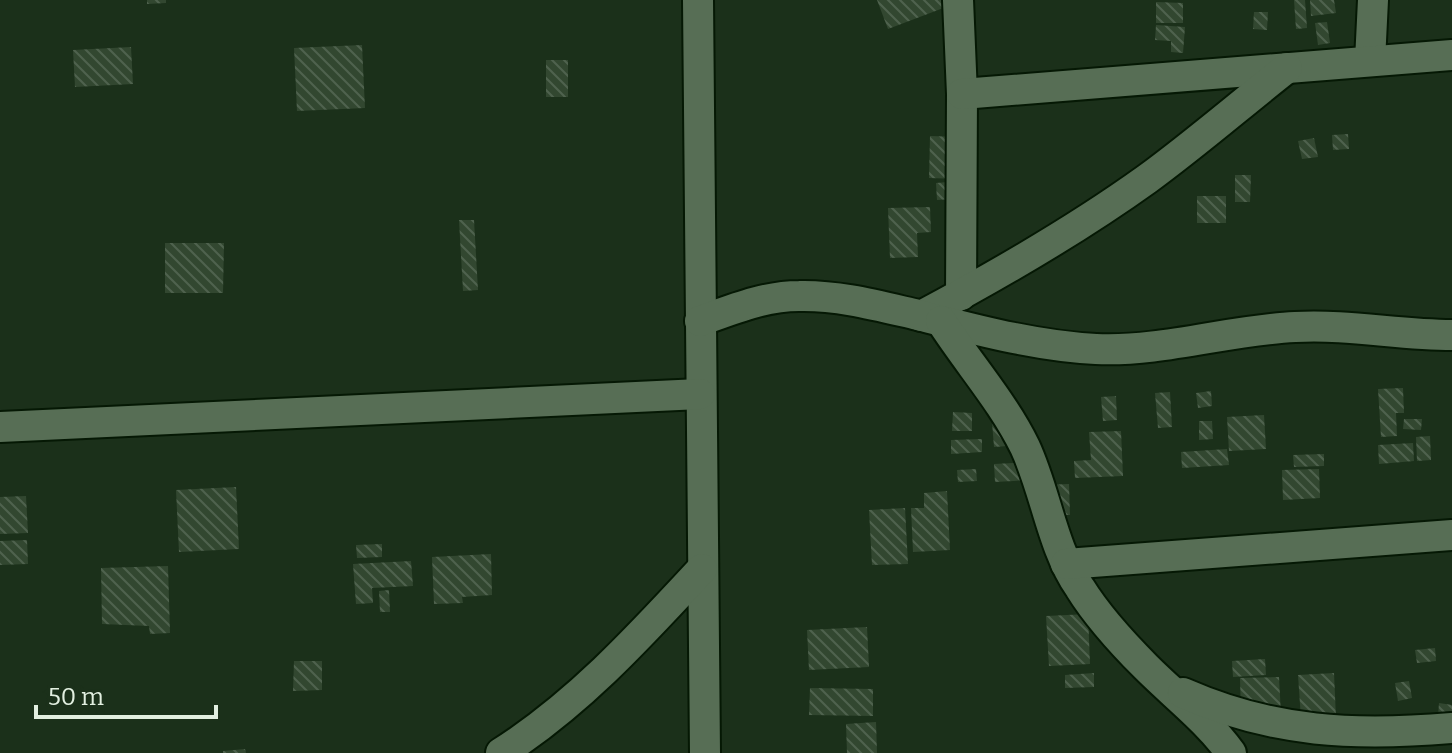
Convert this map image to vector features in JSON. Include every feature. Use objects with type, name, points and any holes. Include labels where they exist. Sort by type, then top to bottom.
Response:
[{"type":"street","points":[[698,0],[705,753]]},
{"type":"street","points":[[958,0],[962,94],[961,295]]},
{"type":"street","points":[[1370,61],[1373,0]]},
{"type":"street","points":[[962,94],[1452,55]]},
{"type":"street","points":[[931,318],[961,295],[1150,177],[1287,68]]},
{"type":"street","points":[[700,321],[747,304],[797,295],[829,297],[1043,344],[1100,349],[1202,340],[1295,327],[1363,328],[1452,335]]},
{"type":"street","points":[[931,318],[999,404],[1023,444],[1042,489],[1066,564],[1078,586],[1147,668],[1192,707],[1231,753]]},
{"type":"street","points":[[0,427],[700,394]]},
{"type":"street","points":[[1066,564],[1452,535]]},
{"type":"street","points":[[501,753],[539,729],[592,683],[702,569]]},
{"type":"street","points":[[1167,685],[1241,716],[1282,725],[1433,737]]},
{"type":"building","points":[[147,0],[166,0],[166,3],[147,4]]},
{"type":"building","points":[[877,0],[943,0],[946,7],[888,29]]},
{"type":"building","points":[[1294,0],[1305,0],[1307,28],[1296,29]]},
{"type":"building","points":[[1310,0],[1334,0],[1336,13],[1311,16]]},
{"type":"building","points":[[1156,2],[1183,3],[1183,23],[1156,23]]},
{"type":"building","points":[[1254,12],[1268,12],[1267,30],[1253,29]]},
{"type":"building","points":[[1327,22],[1330,43],[1318,45],[1315,23]]},
{"type":"building","points":[[1156,25],[1185,27],[1183,53],[1171,52],[1171,41],[1155,40]]},
{"type":"building","points":[[362,45],[365,108],[297,111],[294,48]]},
{"type":"building","points":[[131,47],[133,84],[75,87],[73,50]]},
{"type":"building","points":[[546,60],[568,60],[568,97],[546,97]]},
{"type":"building","points":[[1348,134],[1349,149],[1333,150],[1332,135]]},
{"type":"building","points":[[930,136],[961,137],[960,179],[929,178]]},
{"type":"building","points":[[1314,138],[1318,157],[1302,159],[1298,141]]},
{"type":"building","points":[[1235,175],[1251,175],[1250,202],[1235,202]]},
{"type":"building","points":[[971,180],[972,198],[937,200],[936,183]]},
{"type":"building","points":[[1197,196],[1226,196],[1226,223],[1197,223]]},
{"type":"building","points":[[930,207],[931,232],[917,233],[918,257],[890,258],[888,208]]},
{"type":"building","points":[[459,220],[474,220],[478,290],[463,291]]},
{"type":"building","points":[[165,243],[224,243],[223,293],[165,293]]},
{"type":"building","points":[[1403,388],[1404,413],[1396,413],[1397,436],[1381,437],[1378,389]]},
{"type":"building","points":[[1211,391],[1212,406],[1198,408],[1196,393]]},
{"type":"building","points":[[1170,392],[1172,427],[1158,428],[1155,393]]},
{"type":"building","points":[[1116,396],[1117,420],[1103,421],[1101,397]]},
{"type":"building","points":[[991,410],[1022,445],[994,447]]},
{"type":"building","points":[[953,412],[972,413],[972,431],[952,431]]},
{"type":"building","points":[[1264,415],[1266,449],[1229,451],[1227,417]]},
{"type":"building","points":[[1404,419],[1422,419],[1421,430],[1403,429]]},
{"type":"building","points":[[1199,421],[1212,421],[1213,439],[1199,440]]},
{"type":"building","points":[[1121,431],[1123,476],[1075,478],[1074,461],[1091,460],[1089,432]]},
{"type":"building","points":[[1430,436],[1431,460],[1417,461],[1416,437]]},
{"type":"building","points":[[982,439],[982,452],[951,454],[951,440]]},
{"type":"building","points":[[1413,443],[1414,461],[1379,464],[1378,445]]},
{"type":"building","points":[[1227,449],[1229,465],[1182,468],[1181,452]]},
{"type":"building","points":[[1324,454],[1324,466],[1294,467],[1293,455]]},
{"type":"building","points":[[1030,462],[1031,480],[995,482],[994,464]]},
{"type":"building","points":[[976,469],[977,481],[958,482],[957,470]]},
{"type":"building","points":[[1319,469],[1320,498],[1283,500],[1282,470]]},
{"type":"building","points":[[1069,484],[1070,515],[1042,515],[1041,485]]},
{"type":"building","points":[[236,487],[239,549],[179,552],[176,490]]},
{"type":"building","points":[[947,491],[950,550],[913,552],[911,508],[924,508],[924,493]]},
{"type":"building","points":[[26,496],[28,533],[0,534],[0,497]]},
{"type":"building","points":[[905,508],[908,564],[872,565],[869,510]]},
{"type":"building","points":[[27,540],[28,564],[0,565],[0,541]]},
{"type":"building","points":[[382,544],[382,557],[357,558],[356,545]]},
{"type":"building","points":[[491,554],[492,595],[462,597],[463,603],[434,604],[432,557]]},
{"type":"building","points":[[411,561],[413,586],[372,588],[373,603],[356,604],[353,564]]},
{"type":"building","points":[[168,566],[170,633],[150,634],[149,626],[102,624],[101,568]]},
{"type":"building","points":[[389,590],[390,612],[380,612],[379,591]]},
{"type":"building","points":[[1088,614],[1090,664],[1049,666],[1046,616]]},
{"type":"building","points":[[867,627],[869,667],[809,670],[807,630]]},
{"type":"building","points":[[1435,648],[1436,661],[1417,663],[1415,650]]},
{"type":"building","points":[[1265,659],[1266,675],[1233,677],[1232,661]]},
{"type":"building","points":[[294,661],[322,661],[322,690],[293,691]]},
{"type":"building","points":[[1094,673],[1094,687],[1065,688],[1065,675]]},
{"type":"building","points":[[1334,673],[1336,718],[1301,719],[1298,675]]},
{"type":"building","points":[[1279,677],[1281,715],[1241,717],[1240,678]]},
{"type":"building","points":[[1409,681],[1412,698],[1398,701],[1395,683]]},
{"type":"building","points":[[810,688],[873,689],[873,716],[809,715]]},
{"type":"building","points":[[1439,703],[1452,705],[1452,718],[1438,716]]},
{"type":"building","points":[[876,722],[877,753],[847,753],[846,724]]},
{"type":"building","points":[[245,749],[246,753],[223,753],[223,751]]}]
